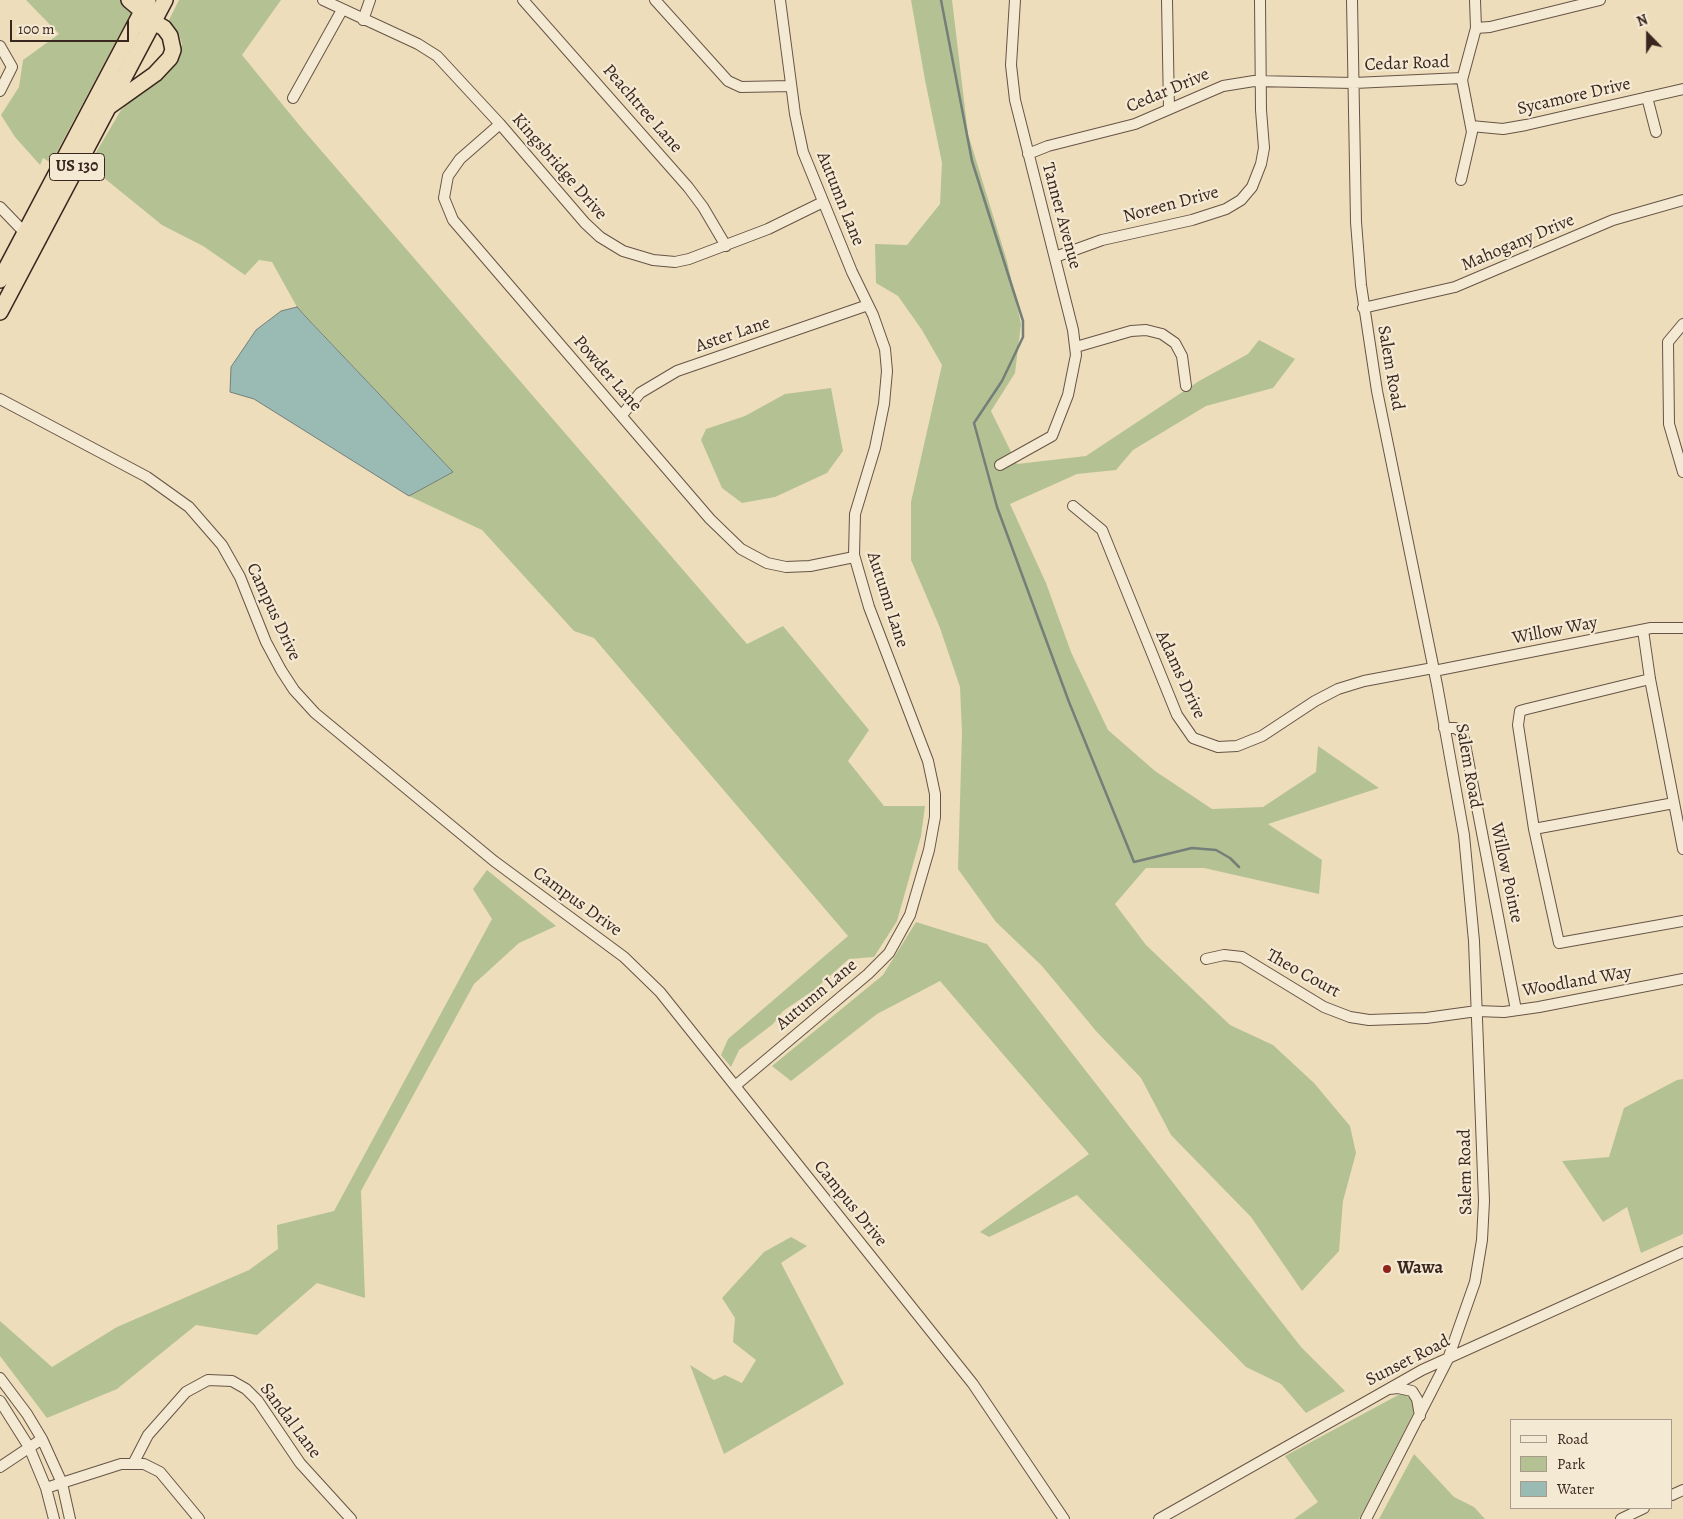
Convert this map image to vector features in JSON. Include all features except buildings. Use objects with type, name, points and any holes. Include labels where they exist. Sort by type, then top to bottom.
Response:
[{"type":"highway","points":[[109,106],[155,74],[170,58],[173,50],[170,36],[164,28],[159,12],[143,10],[128,0]]},
{"type":"highway","name":"US 130","points":[[0,280],[143,10]]},
{"type":"highway","name":"US 130","points":[[0,312],[159,12]]},
{"type":"street","name":"Kingsbridge Drive","points":[[324,0],[363,20],[418,44],[437,56],[500,124],[585,223],[600,237],[615,247],[639,257],[675,262],[703,255],[822,202]]},
{"type":"street","points":[[363,20],[370,0]]},
{"type":"street","name":"Peachtree Lane","points":[[523,0],[688,187],[703,206],[726,246]]},
{"type":"street","points":[[655,0],[728,81],[748,88],[791,86]]},
{"type":"street","name":"Autumn Lane","points":[[735,1086],[868,974],[889,953],[910,915],[932,839],[935,805],[930,766],[869,607],[854,558],[855,514],[875,448],[887,382],[884,349],[868,305],[822,202],[799,139],[780,0]]},
{"type":"street","name":"Tanner Avenue","points":[[1000,465],[1052,436],[1070,387],[1075,364],[1076,347],[1012,83],[1011,46],[1015,0]]},
{"type":"street","points":[[1167,0],[1169,108]]},
{"type":"street","name":"Noreen Drive","points":[[1055,256],[1102,240],[1209,215],[1226,209],[1241,200],[1256,180],[1263,156],[1260,81],[1260,0]]},
{"type":"street","name":"Salem Road","points":[[1352,0],[1356,222],[1364,308],[1377,391],[1434,669],[1468,870],[1474,941],[1484,1187],[1483,1227],[1475,1282],[1448,1358],[1366,1519]]},
{"type":"street","points":[[1461,180],[1471,144],[1471,126],[1463,93],[1462,78],[1476,28],[1475,0]]},
{"type":"street","points":[[1476,28],[1490,27],[1600,0]]},
{"type":"street","points":[[293,98],[342,10]]},
{"type":"street","points":[[0,46],[12,67],[0,91]]},
{"type":"street","name":"Cedar Road","points":[[1354,82],[1462,78]]},
{"type":"street","name":"Cedar Drive","points":[[1028,154],[1048,146],[1125,127],[1214,88],[1260,81],[1354,82]]},
{"type":"street","name":"Sycamore Drive","points":[[1471,126],[1503,129],[1526,125],[1683,89]]},
{"type":"street","points":[[1647,97],[1656,132]]},
{"type":"street","name":"Powder Lane","points":[[500,124],[460,159],[452,170],[444,190],[448,213],[715,524],[749,554],[767,563],[786,567],[810,566],[854,558]]},
{"type":"street","name":"Mahogany Drive","points":[[1364,308],[1455,287],[1613,220],[1683,200]]},
{"type":"street","points":[[0,207],[25,233]]},
{"type":"street","name":"Aster Lane","points":[[622,415],[640,393],[677,371],[868,305]]},
{"type":"street","points":[[1683,324],[1668,342],[1669,424],[1683,472]]},
{"type":"street","points":[[1076,347],[1139,330],[1162,334],[1175,343],[1182,356],[1186,386]]},
{"type":"street","name":"Campus Drive","points":[[0,399],[147,477],[189,507],[222,545],[243,583],[266,642],[281,670],[303,701],[330,727],[494,861],[635,966],[660,992],[973,1384],[1064,1519]]},
{"type":"street","name":"Adams Drive","points":[[1073,506],[1102,530],[1177,715],[1193,738],[1218,747],[1236,746],[1262,736],[1315,701],[1338,689],[1364,681],[1434,669]]},
{"type":"street","name":"Willow Way","points":[[1434,669],[1643,630],[1664,627],[1683,628]]},
{"type":"street","points":[[1643,630],[1650,679],[1683,849]]},
{"type":"street","points":[[1650,679],[1520,711],[1518,725],[1534,829],[1558,943],[1683,921]]},
{"type":"street","name":"Willow Pointe","points":[[1444,728],[1455,728],[1460,731],[1464,739],[1516,1010]]},
{"type":"street","points":[[1534,829],[1674,803]]},
{"type":"street","name":"Theo Court","points":[[1206,959],[1224,955],[1242,958],[1324,1007],[1360,1019],[1426,1018],[1476,1011]]},
{"type":"street","name":"Woodland Way","points":[[1476,1011],[1516,1010],[1546,1006],[1683,979]]},
{"type":"street","name":"Sunset Road","points":[[1159,1519],[1386,1390],[1448,1358],[1683,1252]]},
{"type":"street","points":[[0,1378],[27,1414],[42,1439],[62,1483],[70,1519]]},
{"type":"street","name":"Sandal Lane","points":[[134,1462],[148,1435],[186,1392],[208,1380],[232,1381],[246,1389],[258,1401],[300,1463],[351,1519]]},
{"type":"street","points":[[1386,1390],[1398,1388],[1412,1391],[1417,1399],[1420,1416]]},
{"type":"street","points":[[0,1401],[29,1447],[46,1488],[54,1519]]},
{"type":"street","points":[[0,1467],[42,1439]]},
{"type":"street","points":[[46,1488],[121,1464],[134,1462],[152,1466],[160,1472],[196,1518]]},
{"type":"street","points":[[1621,1519],[1642,1509]]},
{"type":"green space","points":[[26,0],[122,0],[132,11],[51,163],[43,158],[40,165],[15,137],[1,115],[19,87],[23,60],[59,34]]},
{"type":"green space","points":[[179,0],[281,0],[242,55],[300,126],[747,644],[783,626],[869,730],[848,761],[884,806],[925,806],[921,836],[897,921],[874,957],[849,959],[814,990],[783,1011],[773,1024],[739,1050],[731,1067],[721,1055],[728,1039],[848,936],[594,638],[574,631],[482,530],[409,496],[453,472],[297,307],[272,262],[259,260],[245,275],[203,246],[162,225],[93,169],[91,161],[121,110],[176,61],[182,44],[179,34],[168,22]]},
{"type":"green space","points":[[911,0],[952,0],[968,134],[1007,261],[1021,324],[1015,373],[991,411],[1017,464],[1086,456],[1199,381],[1248,354],[1259,340],[1295,359],[1273,388],[1206,406],[1133,450],[1116,470],[1077,474],[1010,504],[1046,583],[1071,652],[1108,730],[1155,771],[1212,809],[1263,807],[1316,772],[1318,746],[1379,788],[1268,824],[1322,860],[1319,894],[1204,868],[1146,868],[1115,904],[1146,945],[1230,1025],[1273,1045],[1314,1083],[1350,1126],[1356,1153],[1343,1201],[1339,1251],[1302,1291],[1251,1217],[1171,1135],[1141,1078],[1096,1031],[1042,966],[996,922],[958,869],[962,733],[960,687],[940,628],[911,560],[911,502],[942,365],[922,330],[898,296],[876,283],[875,244],[907,245],[940,204],[942,163]]},
{"type":"green space","points":[[831,388],[843,451],[827,473],[775,497],[742,503],[722,488],[701,440],[706,429],[745,416],[785,394]]},
{"type":"green space","points":[[487,870],[556,926],[519,943],[474,984],[361,1191],[365,1298],[317,1283],[257,1335],[196,1325],[117,1389],[47,1418],[0,1356],[0,1321],[52,1367],[117,1327],[249,1270],[278,1249],[277,1225],[334,1211],[492,919],[473,889]]},
{"type":"green space","points":[[916,922],[987,944],[1301,1347],[1345,1391],[1306,1413],[1281,1384],[1246,1367],[1077,1195],[989,1237],[980,1232],[1089,1154],[940,981],[877,1014],[791,1081],[772,1066],[883,975]]},
{"type":"green space","points":[[1683,1079],[1683,1234],[1641,1253],[1627,1207],[1603,1222],[1562,1161],[1609,1157],[1624,1108],[1677,1080]]},
{"type":"green space","points":[[791,1237],[807,1246],[781,1263],[844,1384],[724,1454],[690,1365],[714,1380],[725,1375],[742,1383],[756,1360],[733,1342],[735,1318],[722,1298],[764,1252]]},
{"type":"green space","points":[[1402,1393],[1410,1398],[1416,1408],[1359,1519],[1294,1519],[1318,1502],[1285,1456]]},
{"type":"green space","points":[[1414,1454],[1454,1497],[1474,1507],[1485,1519],[1379,1519]]},
{"type":"water","points":[[297,307],[453,472],[409,496],[254,399],[230,392],[231,367],[256,330],[281,311]]},
{"type":"waterway","points":[[941,0],[972,161],[1023,321],[1023,337],[1002,381],[974,423],[997,507],[1069,702],[1134,862],[1192,848],[1216,850],[1230,858],[1239,867]]},
{"type":"place","name":"Wawa","points":[[1387,1269]]}]
